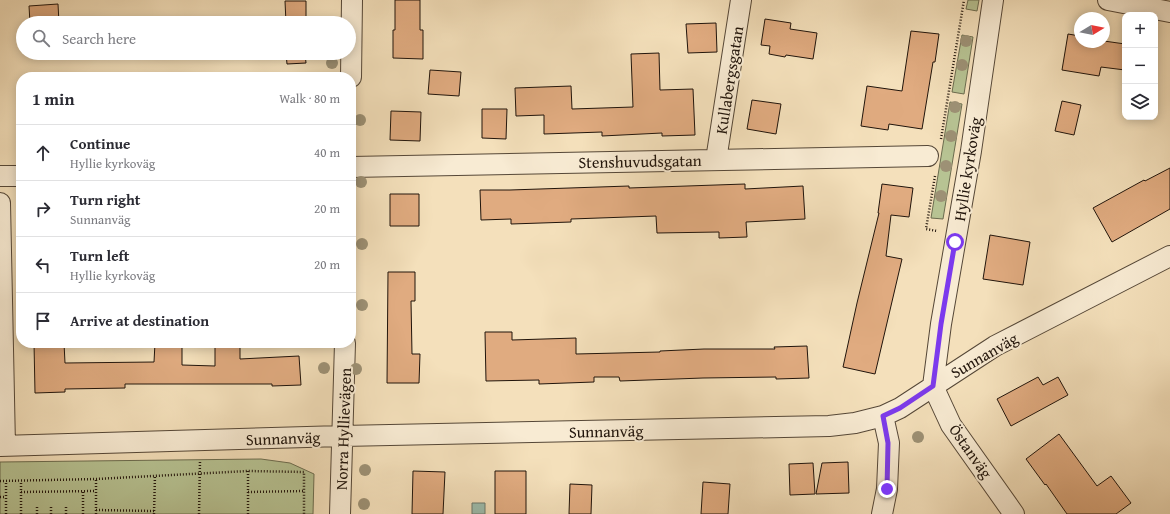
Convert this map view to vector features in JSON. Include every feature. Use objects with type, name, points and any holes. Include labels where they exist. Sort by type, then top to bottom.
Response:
[{"type":"street","points":[[352,0],[352,16]]},
{"type":"street","name":"Kullabergsgatan","points":[[716,160],[741,0]]},
{"type":"street","name":"Hyllie kyrkoväg","points":[[933,386],[941,324],[971,151],[993,0]]},
{"type":"street","points":[[1108,0],[1170,12]]},
{"type":"street","points":[[351,60],[351,72]]},
{"type":"street","name":"Stenshuvudsgatan","points":[[356,167],[935,157]]},
{"type":"street","points":[[0,176],[16,176]]},
{"type":"street","points":[[0,203],[2,446]]},
{"type":"street","name":"Sunnanväg","points":[[2,446],[342,436],[829,426],[855,423],[883,416],[900,408],[995,346],[1170,256]]},
{"type":"street","name":"Norra Hyllievägen","points":[[340,514],[345,348]]},
{"type":"street","name":"Östanväg","points":[[933,386],[951,425],[1014,514]]},
{"type":"street","points":[[882,514],[887,489],[888,443],[883,416]]},
{"type":"path","points":[[937,231],[926,229],[935,157],[964,0]]},
{"type":"path","points":[[200,441],[200,514]]},
{"type":"path","points":[[248,471],[248,514]]},
{"type":"path","points":[[0,481],[248,471],[304,472],[304,514]]},
{"type":"path","points":[[96,510],[154,512],[155,475]]},
{"type":"path","points":[[96,478],[96,514]]},
{"type":"path","points":[[6,481],[6,514]]},
{"type":"path","points":[[21,481],[21,514]]},
{"type":"path","points":[[21,492],[96,491]]},
{"type":"path","points":[[248,492],[304,491]]},
{"type":"path","points":[[83,514],[84,492]]},
{"type":"path","points":[[0,497],[6,497]]},
{"type":"path","points":[[36,514],[37,506]]},
{"type":"path","points":[[51,506],[51,514]]},
{"type":"path","points":[[66,506],[66,514]]},
{"type":"green space","points":[[968,0],[979,0],[977,11],[966,9]]},
{"type":"green space","points":[[962,35],[973,37],[964,94],[952,92]]},
{"type":"green space","points":[[950,102],[962,104],[943,219],[931,218]]},
{"type":"green space","points":[[261,459],[290,463],[314,474],[313,514],[0,514],[0,462]]},
{"type":"shaded area","points":[[472,503],[485,503],[485,514],[472,514]]},
{"type":"building","points":[[395,0],[420,0],[420,30],[423,30],[423,59],[393,58]]},
{"type":"building","points":[[285,1],[306,1],[306,16],[286,16]]},
{"type":"building","points":[[58,4],[59,16],[30,16],[29,6]]},
{"type":"building","points":[[765,19],[791,23],[790,29],[817,33],[813,59],[769,54],[770,46],[761,45]]},
{"type":"building","points":[[716,23],[717,52],[688,53],[686,24]]},
{"type":"building","points":[[911,31],[939,34],[922,129],[889,124],[888,130],[861,126],[867,86],[902,91]]},
{"type":"building","points":[[1068,34],[1074,35],[1074,48],[1110,48],[1110,42],[1122,44],[1122,70],[1101,67],[1099,76],[1062,70]]},
{"type":"building","points":[[659,53],[660,90],[693,89],[695,135],[662,136],[662,133],[602,136],[602,132],[544,134],[544,115],[516,116],[515,88],[571,86],[572,109],[633,107],[631,54]]},
{"type":"building","points":[[287,60],[306,60],[306,63],[287,64]]},
{"type":"building","points":[[430,70],[461,72],[459,96],[428,94]]},
{"type":"building","points":[[752,100],[781,104],[776,134],[747,129]]},
{"type":"building","points":[[1062,101],[1081,105],[1074,135],[1055,131]]},
{"type":"building","points":[[482,109],[507,109],[506,139],[482,138]]},
{"type":"building","points":[[391,111],[421,112],[420,141],[390,140]]},
{"type":"building","points":[[1170,168],[1170,209],[1112,242],[1093,208],[1144,180],[1145,181]]},
{"type":"building","points":[[745,184],[745,189],[803,186],[805,219],[746,222],[747,237],[719,238],[719,232],[657,233],[656,216],[571,219],[571,222],[511,224],[511,219],[481,220],[480,190],[629,186],[629,188]]},
{"type":"building","points":[[882,184],[913,188],[909,217],[891,215],[886,256],[902,259],[875,374],[843,367],[879,213]]},
{"type":"building","points":[[390,194],[419,194],[419,226],[390,226]]},
{"type":"building","points":[[990,235],[1030,242],[1023,285],[983,279]]},
{"type":"building","points":[[388,272],[415,272],[415,301],[411,301],[412,354],[420,354],[419,383],[387,383]]},
{"type":"building","points":[[485,332],[512,332],[512,340],[576,338],[576,354],[660,352],[704,349],[775,349],[774,347],[807,346],[809,378],[703,378],[620,381],[619,377],[594,377],[594,382],[539,384],[539,380],[486,381]]},
{"type":"building","points":[[34,348],[64,348],[65,363],[154,362],[155,348],[182,348],[182,365],[215,366],[215,348],[240,348],[240,359],[299,356],[301,385],[125,384],[125,388],[65,389],[65,392],[35,393]]},
{"type":"building","points":[[1038,377],[1043,385],[1058,377],[1068,395],[1011,426],[997,399]]},
{"type":"building","points":[[1059,434],[1097,486],[1111,476],[1131,503],[1116,514],[1067,514],[1026,459]]},
{"type":"building","points":[[848,462],[849,493],[816,494],[822,463]]},
{"type":"building","points":[[813,463],[815,494],[790,495],[789,464]]},
{"type":"building","points":[[413,471],[445,472],[443,514],[412,514]]},
{"type":"building","points":[[495,471],[526,471],[526,514],[495,514]]},
{"type":"building","points":[[703,482],[730,484],[728,514],[701,514]]},
{"type":"building","points":[[570,484],[592,485],[591,514],[569,514]]},
{"type":"route","points":[[887,489],[888,443],[883,416],[900,408],[933,386],[941,324],[955,242]]}]
